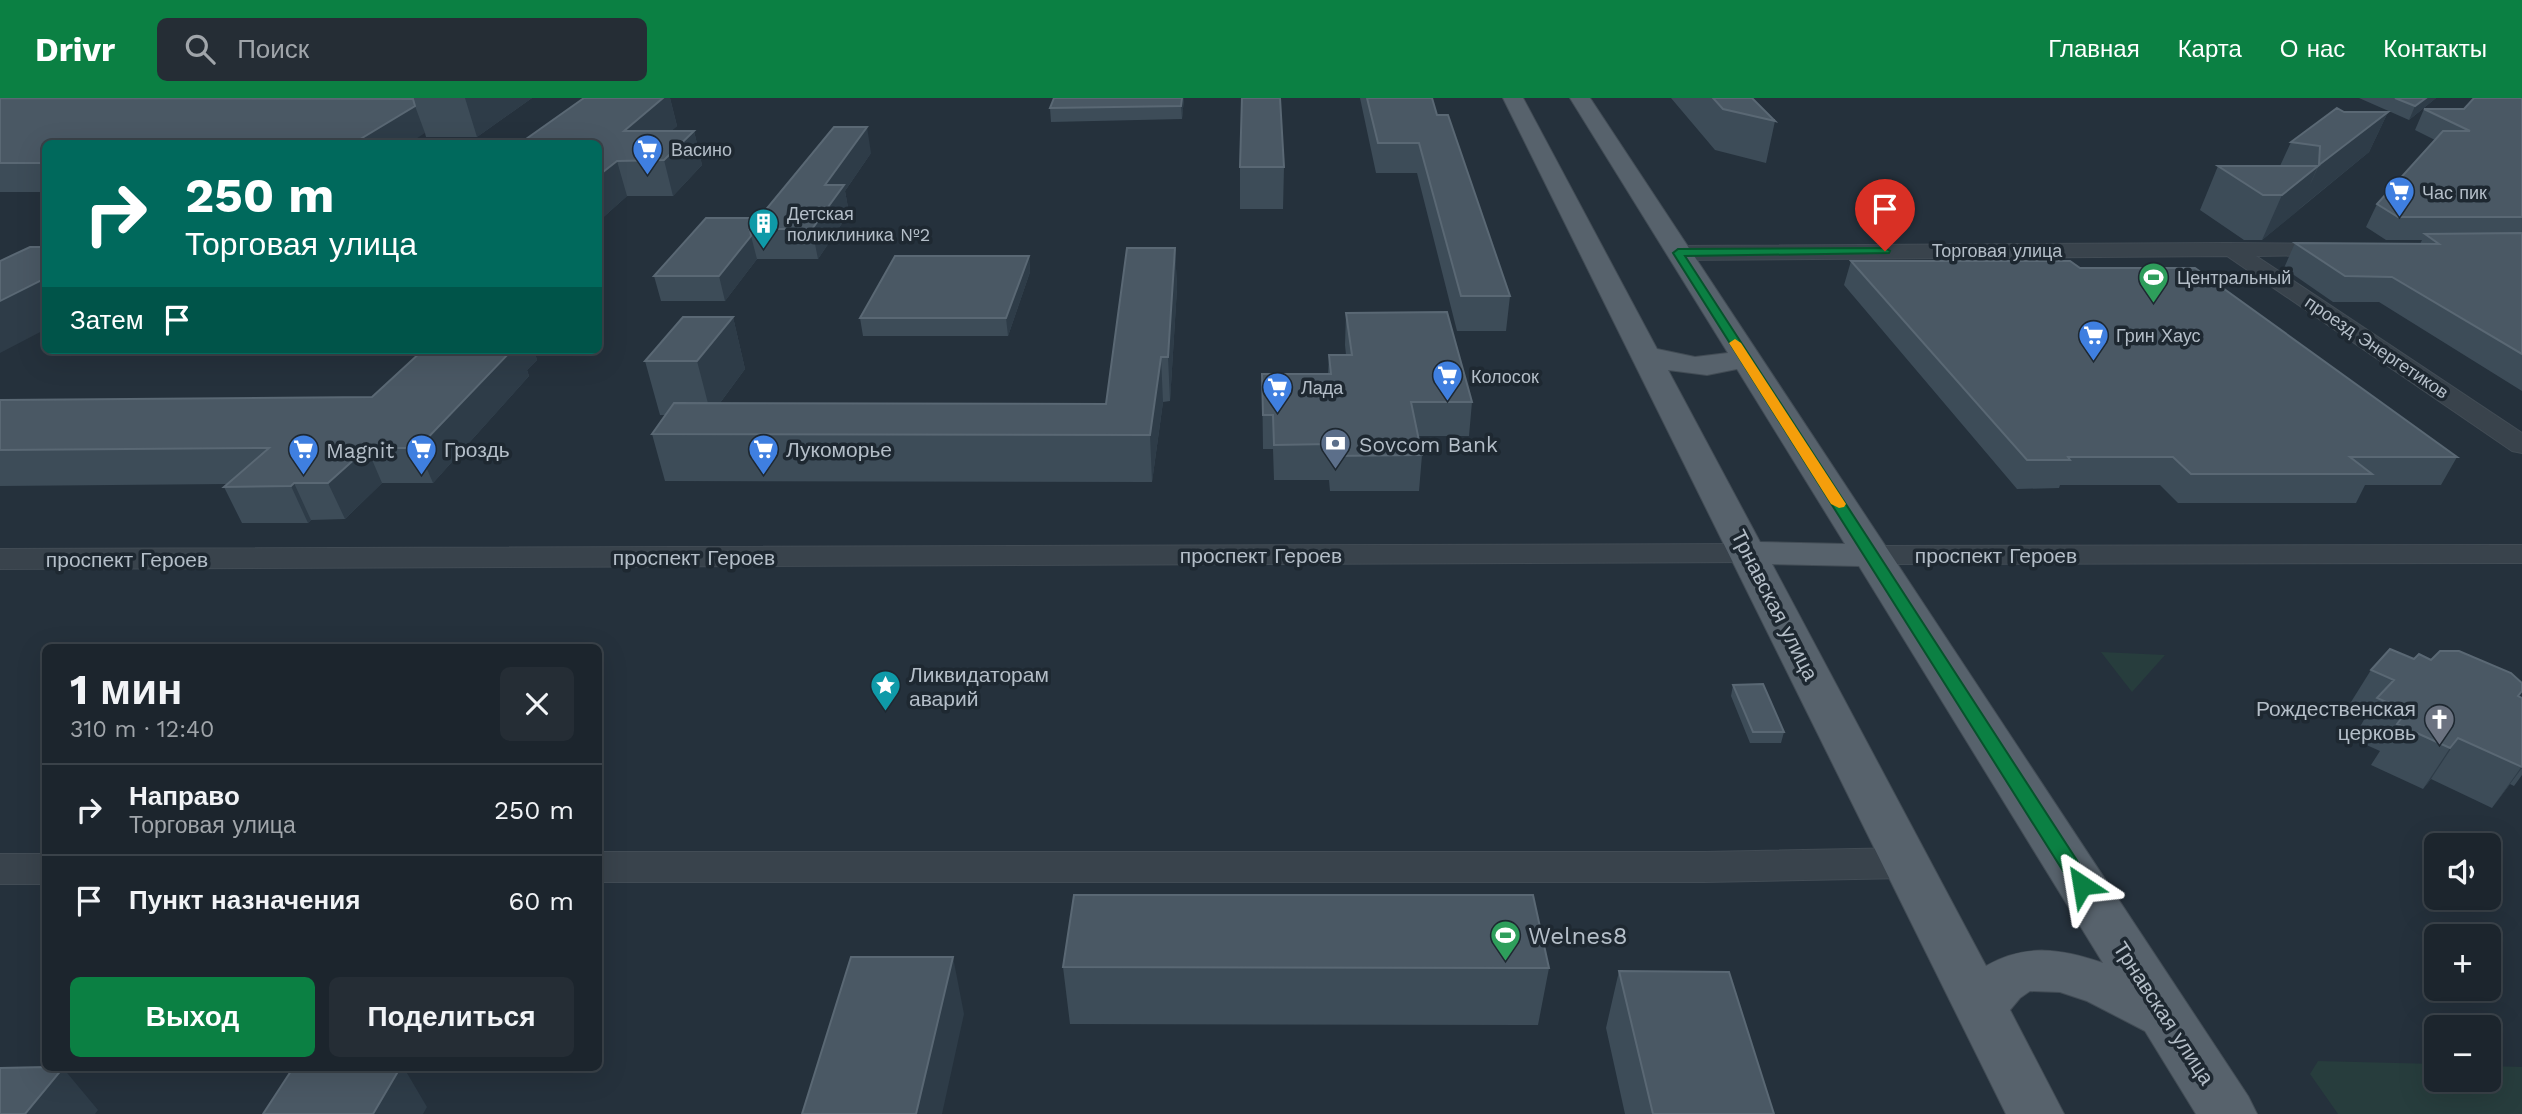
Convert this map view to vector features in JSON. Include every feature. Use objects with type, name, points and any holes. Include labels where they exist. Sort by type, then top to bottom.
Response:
[{"type":"main road","name":"Трнавская улица","points":[[1513,98],[2035,1114]]},
{"type":"main road","name":"Трнавская улица","points":[[1580,98],[2228,1114]]},
{"type":"main road","points":[[1646,355],[1701,367],[1731,363],[1744,357]]},
{"type":"main road","name":"проспект Героев","points":[[1749,554],[1871,555]]},
{"type":"main road","points":[[1981,1009],[2002,981],[2025,971],[2055,970],[2103,984],[2166,1016]]},
{"type":"street","name":"проезд Энергетиков","points":[[2231,249],[2522,445]]},
{"type":"street","name":"Торговая улица","points":[[1678,253],[2355,249]]},
{"type":"street","name":"проспект Героев","points":[[0,559],[1749,554]]},
{"type":"street","name":"проспект Героев","points":[[1871,555],[2522,554]]},
{"type":"street","points":[[602,867],[1705,867],[1906,863]]},
{"type":"street","points":[[0,869],[42,869]]},
{"type":"green space","points":[[2101,652],[2165,655],[2132,692]]},
{"type":"green space","points":[[2318,1061],[2424,1064],[2424,1092],[2501,1092],[2501,1066],[2522,1067],[2522,1114],[2338,1114],[2310,1074]]},
{"type":"building","points":[[0,98],[413,99],[415,106],[359,140],[42,140],[42,163],[0,163]]},
{"type":"building","points":[[584,98],[663,98],[624,131],[694,131],[664,160],[617,161],[602,173],[602,140],[525,140]]},
{"type":"building","points":[[1054,98],[1182,98],[1181,106],[1050,108]]},
{"type":"building","points":[[1242,98],[1280,98],[1284,167],[1240,167]]},
{"type":"building","points":[[1367,98],[1432,98],[1437,115],[1448,115],[1510,296],[1461,296],[1419,143],[1378,143]]},
{"type":"building","points":[[1713,98],[1752,98],[1775,121],[1723,109]]},
{"type":"building","points":[[2395,98],[2426,98],[2415,106]]},
{"type":"building","points":[[2474,98],[2522,98],[2522,217],[2398,217],[2377,204],[2443,131],[2470,131],[2424,109],[2464,109]]},
{"type":"building","points":[[2337,108],[2344,112],[2388,112],[2319,165],[2320,146],[2291,142]]},
{"type":"building","points":[[834,127],[867,127],[825,185],[844,185],[812,229],[750,229]]},
{"type":"building","points":[[2218,166],[2318,166],[2282,195],[2263,195]]},
{"type":"building","points":[[706,218],[759,218],[750,229],[751,236],[719,276],[654,276]]},
{"type":"building","points":[[2522,233],[2522,354],[2392,277],[2345,276],[2295,243],[2439,244],[2425,234]]},
{"type":"building","points":[[30,247],[42,247],[42,280],[0,301],[0,261]]},
{"type":"building","points":[[1127,248],[1175,248],[1168,357],[1161,357],[1150,435],[652,434],[674,403],[1106,404]]},
{"type":"building","points":[[895,256],[1029,256],[1006,318],[860,318]]},
{"type":"building","name":"Грин Хаус","points":[[1851,261],[2070,261],[2080,268],[2195,268],[2457,457],[2350,457],[2372,474],[2191,474],[2173,457],[2068,457],[2070,460],[2027,460]]},
{"type":"building","points":[[1447,312],[1472,402],[1411,402],[1422,455],[1331,456],[1330,444],[1274,445],[1273,415],[1263,415],[1262,374],[1331,374],[1329,355],[1352,355],[1346,313]]},
{"type":"building","points":[[683,317],[733,317],[697,361],[645,361]]},
{"type":"building","points":[[419,354],[508,354],[418,448],[367,448],[328,483],[224,487],[269,448],[0,450],[0,400],[372,397]]},
{"type":"building","points":[[2390,649],[2414,659],[2419,654],[2431,660],[2440,651],[2459,651],[2511,673],[2522,683],[2522,691],[2518,696],[2522,698],[2522,767],[2458,738],[2450,748],[2397,724],[2407,711],[2377,698],[2394,680],[2371,670]]},
{"type":"building","points":[[1763,684],[1784,732],[1753,732],[1733,685]]},
{"type":"building","points":[[1074,895],[1533,895],[1549,968],[1063,967]]},
{"type":"building","points":[[851,957],[953,957],[916,1114],[802,1114]]},
{"type":"building","points":[[1619,971],[1729,972],[1774,1114],[1653,1114]]},
{"type":"building","points":[[42,1067],[42,1071],[61,1071],[25,1114],[0,1114],[0,1068]]},
{"type":"building","points":[[291,1071],[398,1071],[373,1114],[263,1114]]},
{"type":"slow traffic","points":[[1735,343],[1839,504]]},
{"type":"place","name":"Васино","points":[[648,176]]},
{"type":"place","name":"Час пик","points":[[2399,219]]},
{"type":"place","name":"Детская поликлиника №2","points":[[764,250]]},
{"type":"place","name":"Центральный","points":[[2154,304]]},
{"type":"place","name":"Грин Хаус","points":[[2093,362]]},
{"type":"place","name":"Колосок","points":[[1448,403]]},
{"type":"place","name":"Лада","points":[[1278,414]]},
{"type":"place","name":"Sovcom Bank","points":[[1336,471]]},
{"type":"place","name":"Гроздь","points":[[421,476]]},
{"type":"place","name":"Лукоморье","points":[[763,476]]},
{"type":"place","name":"Magnit","points":[[303,477]]},
{"type":"place","name":"Ликвидаторам аварий","points":[[886,713]]},
{"type":"place","name":"Рождественская церковь","points":[[2439,747]]},
{"type":"place","name":"Welnes8","points":[[1505,963]]},
{"type":"route","points":[[1885,251],[1678,253],[2082,885]]}]
